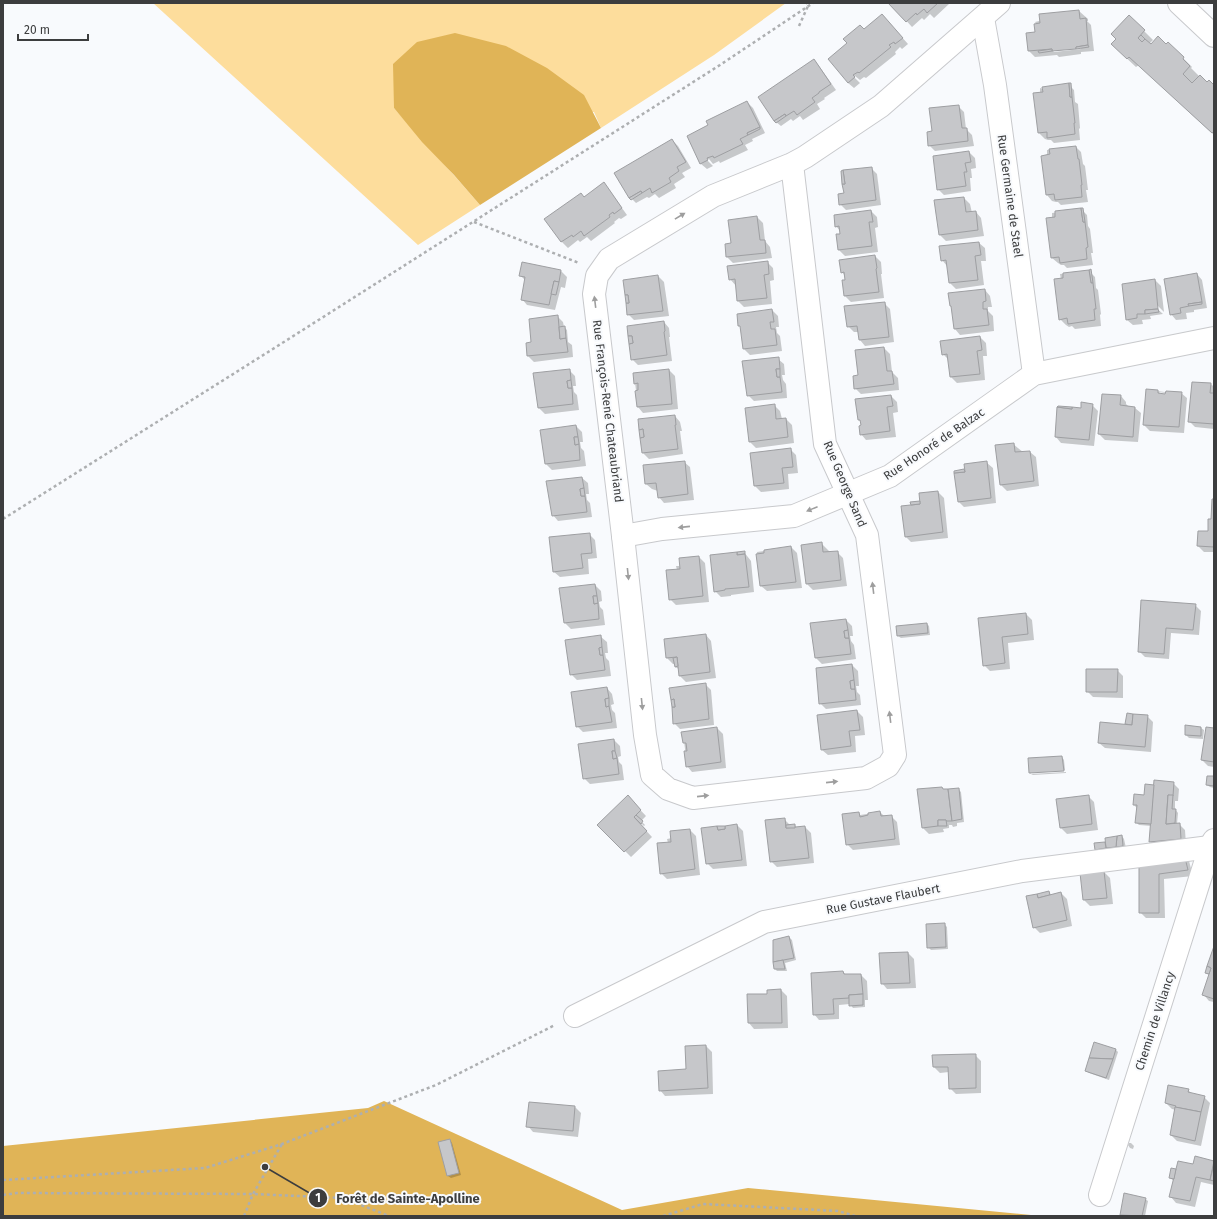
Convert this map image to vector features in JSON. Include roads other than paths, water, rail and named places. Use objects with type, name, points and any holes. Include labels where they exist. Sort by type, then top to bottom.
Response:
[{"type":"street","name":"Rue François-René Chateaubriand","points":[[895,755],[888,766],[866,778],[693,798],[668,789],[652,775],[645,735],[594,294],[597,276],[609,259],[713,196],[792,164],[881,106],[999,3]]},
{"type":"street","points":[[1179,3],[1214,36]]},
{"type":"street","name":"Rue Germaine de Stael","points":[[982,18],[995,85],[1034,374]]},
{"type":"street","name":"Rue George Sand","points":[[792,164],[825,444],[867,535],[895,755]]},
{"type":"street","name":"Rue Honoré de Balzac","points":[[623,536],[662,529],[794,516],[890,476],[1034,374],[1214,338]]},
{"type":"street","name":"Rue Gustave Flaubert","points":[[575,1016],[764,922],[1022,871],[1212,844]]},
{"type":"street","name":"Chemin de Villancy","points":[[1100,1195],[1212,844]]},
{"type":"place","name":"Forêt de Sainte-Apolline","points":[[265,1167]]}]
